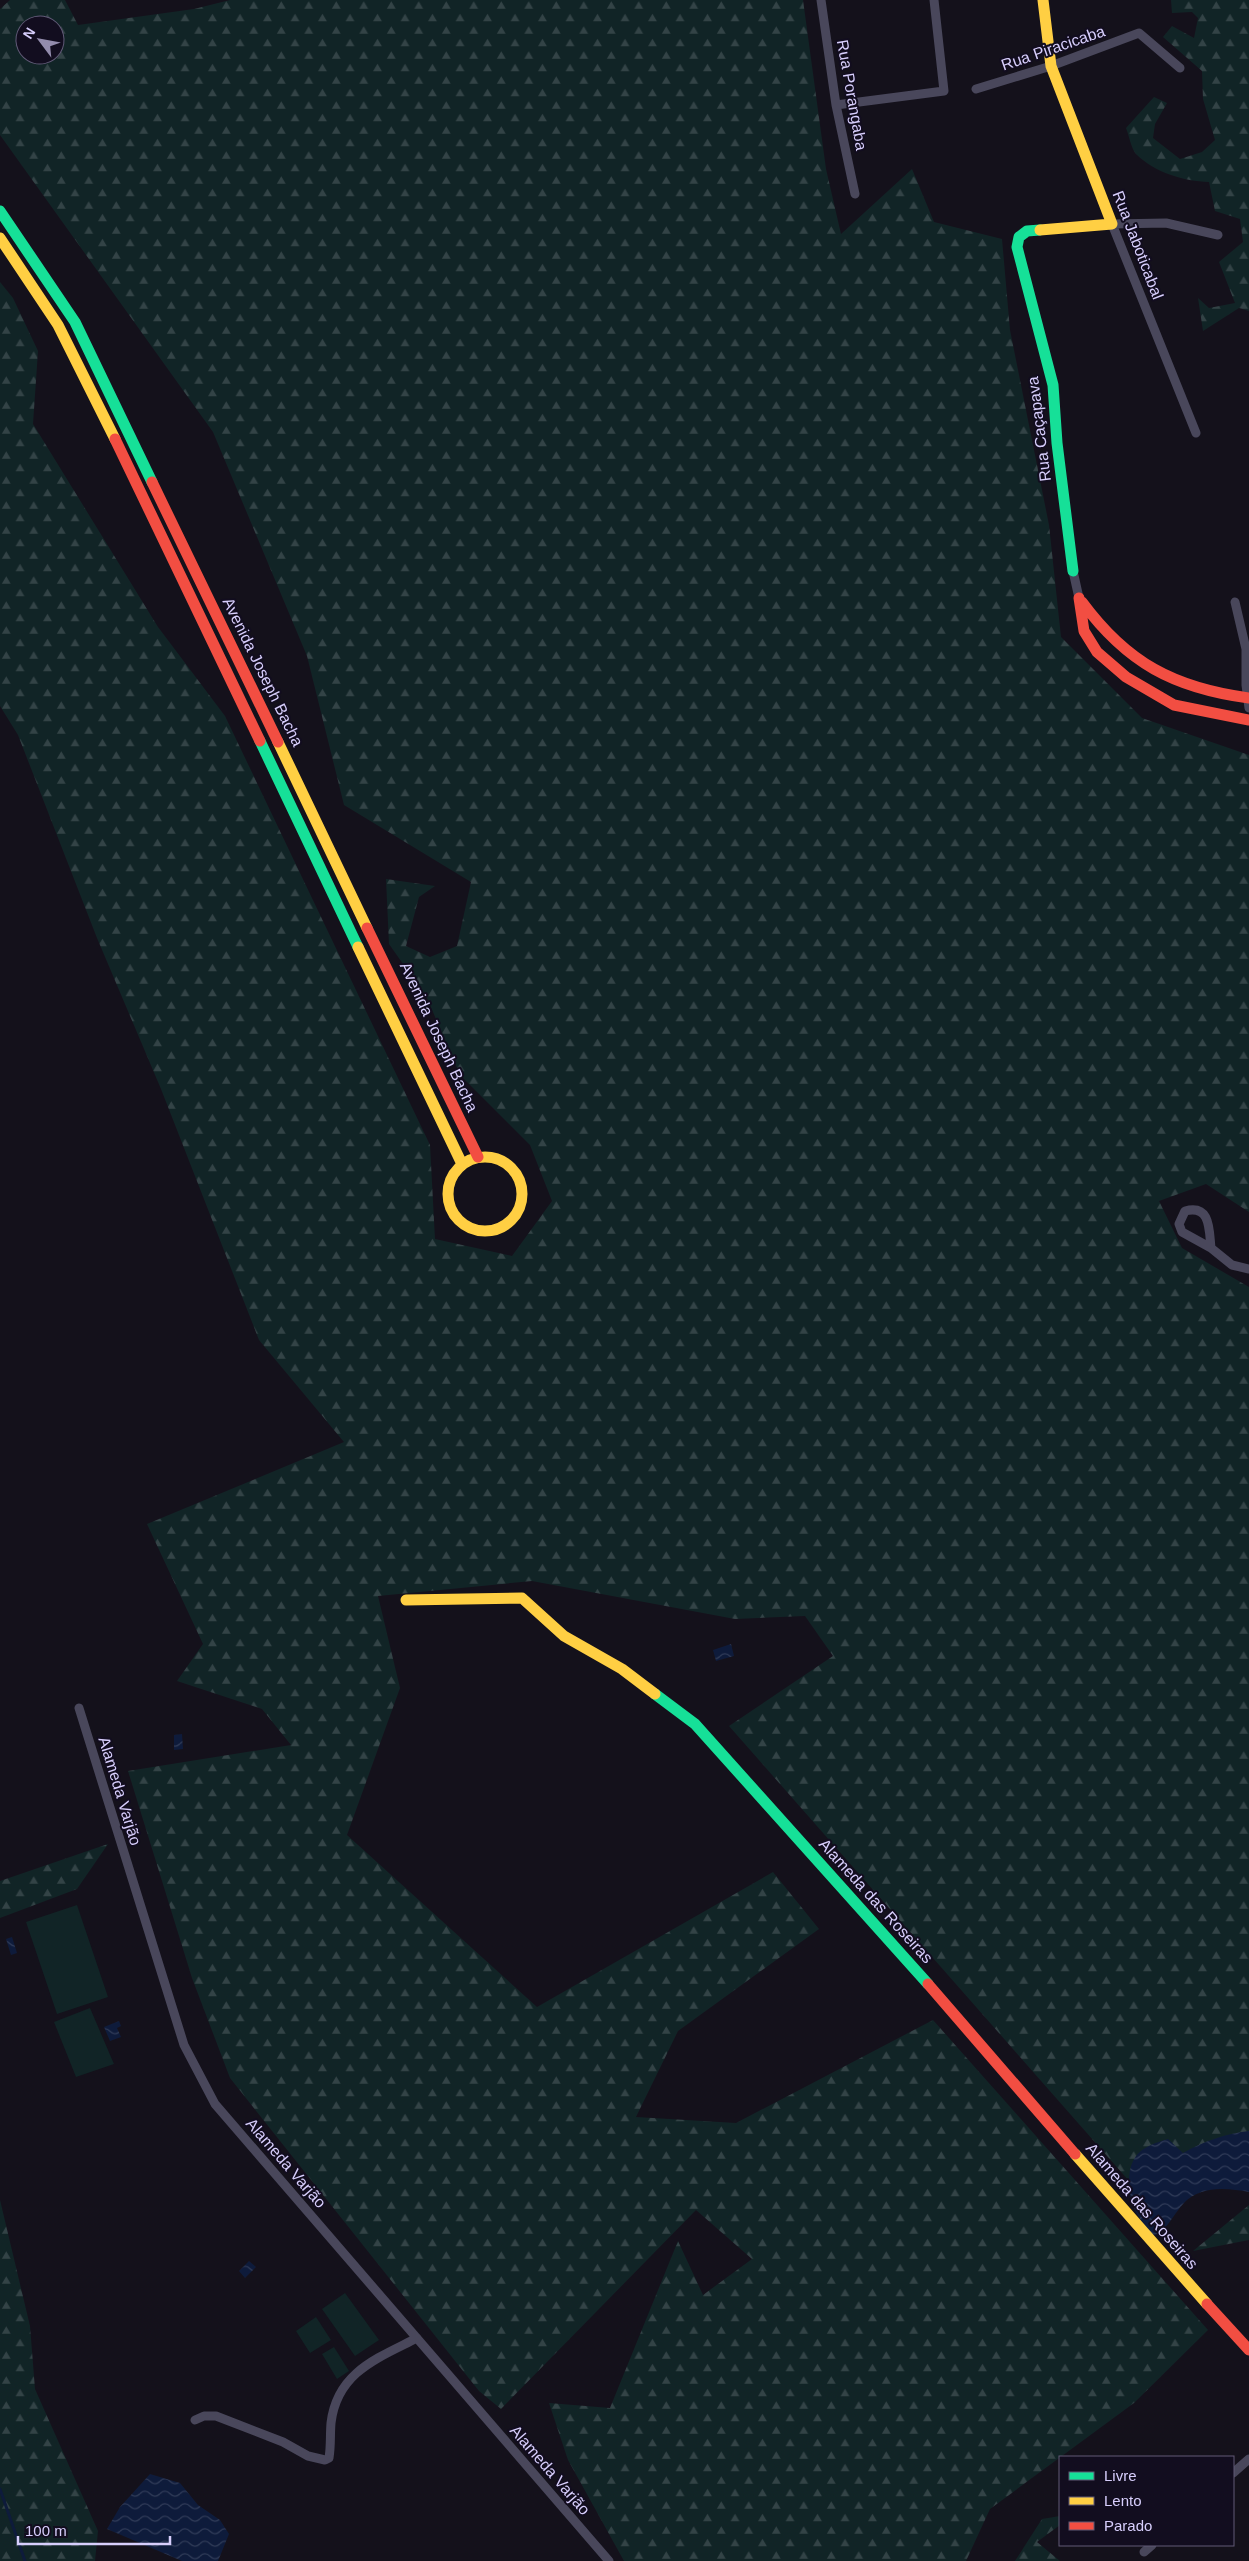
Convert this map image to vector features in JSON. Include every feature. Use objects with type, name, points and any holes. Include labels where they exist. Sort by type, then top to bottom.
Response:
[{"type":"main road","name":"Rua Jaboticabal","points":[[1044,0],[1051,66],[1112,224]]},
{"type":"main road","name":"Avenida Joseph Bacha","points":[[0,211],[75,322],[478,1157]]},
{"type":"main road","name":"Rua Caçapava","points":[[1073,571],[1057,443],[1053,385],[1017,247],[1020,237],[1027,231],[1112,224]]},
{"type":"main road","name":"Avenida Joseph Bacha","points":[[0,238],[58,325],[80,366],[462,1164]]},
{"type":"main road","points":[[1079,598],[1096,623],[1120,646],[1154,670],[1175,682],[1249,702]]},
{"type":"main road","points":[[1079,598],[1084,631],[1097,652],[1126,677],[1174,704],[1249,720]]},
{"type":"main road","points":[[478,1157],[490,1157],[502,1160],[511,1167],[518,1177],[522,1189],[522,1201],[518,1212],[510,1222],[488,1232],[471,1229],[456,1218],[450,1208],[447,1196],[448,1184],[462,1164],[478,1157]]},
{"type":"main road","name":"Alameda das Roseiras","points":[[406,1600],[522,1598],[564,1636],[622,1669],[695,1724],[918,1972],[1142,2232],[1249,2350]]},
{"type":"street","name":"Rua Porangaba","points":[[821,0],[836,105],[855,194]]},
{"type":"street","points":[[836,105],[944,91],[934,0]]},
{"type":"street","name":"Rua Piracicaba","points":[[976,89],[1051,66],[1139,33],[1180,68]]},
{"type":"street","points":[[1112,224],[1166,223],[1218,235]]},
{"type":"street","name":"Rua Jaboticabal","points":[[1112,224],[1196,434]]},
{"type":"street","points":[[1073,571],[1079,598]]},
{"type":"street","points":[[1235,602],[1246,649],[1249,702]]},
{"type":"street","points":[[1212,1248],[1207,1219],[1202,1212],[1194,1209],[1185,1211],[1178,1224],[1182,1232],[1212,1248],[1232,1265],[1249,1270]]},
{"type":"street","name":"Alameda Varjão","points":[[79,1708],[184,2044],[215,2104],[609,2561]]},
{"type":"street","points":[[195,2420],[204,2416],[216,2416],[283,2442],[308,2456],[325,2460],[329,2458],[331,2422],[337,2402],[352,2377],[376,2356],[417,2338]]},
{"type":"street","points":[[1234,2472],[1249,2459]]},
{"type":"street","points":[[1144,2552],[1151,2546]]},
{"type":"green space","points":[[10,0],[65,0],[78,25],[194,9],[230,0],[803,0],[826,169],[841,234],[912,169],[934,222],[1002,239],[1010,330],[1049,525],[1061,637],[1142,718],[1249,755],[1249,1212],[1206,1184],[1159,1201],[1182,1248],[1249,1287],[1249,2148],[1137,2190],[729,1726],[833,1656],[805,1616],[735,1619],[532,1581],[378,1596],[400,1688],[347,1835],[537,2007],[773,1872],[819,1929],[678,2031],[636,2117],[736,2123],[933,2020],[1208,2330],[1134,2403],[1062,2456],[1059,2456],[1059,2458],[990,2509],[966,2561],[624,2561],[568,2460],[549,2403],[610,2408],[678,2241],[703,2295],[752,2259],[696,2210],[501,2409],[479,2391],[230,2078],[192,1978],[128,1771],[291,1745],[262,1709],[177,1681],[203,1644],[147,1524],[344,1442],[259,1340],[161,1089],[97,938],[18,735],[0,706],[0,282],[13,298],[38,351],[33,424],[158,627],[225,716],[430,1145],[435,1239],[512,1256],[552,1201],[530,1145],[460,1075],[427,998],[389,944],[386,879],[435,886],[419,897],[406,946],[430,957],[457,946],[471,882],[344,805],[307,656],[213,432],[0,135],[0,9]]},
{"type":"green space","points":[[1171,0],[1249,0],[1249,311],[1239,308],[1203,331],[1198,298],[1209,308],[1235,303],[1219,262],[1243,242],[1240,219],[1215,211],[1209,182],[1170,175],[1144,161],[1134,151],[1126,128],[1154,97],[1167,103],[1155,124],[1153,138],[1180,159],[1202,152],[1215,140],[1203,99],[1202,71],[1163,37],[1172,26],[1194,38],[1198,18],[1192,12],[1172,13]]},
{"type":"green space","points":[[108,1844],[77,1889],[0,1918],[0,1881]]},
{"type":"green space","points":[[77,1905],[108,1997],[57,2014],[26,1922]]},
{"type":"green space","points":[[90,2008],[114,2064],[76,2077],[54,2022]]},
{"type":"green space","points":[[0,2200],[30,2326],[35,2389],[98,2531],[95,2561],[0,2561]]},
{"type":"green space","points":[[1249,2205],[1249,2240],[1193,2251]]},
{"type":"green space","points":[[345,2293],[379,2340],[355,2356],[322,2309]]},
{"type":"green space","points":[[316,2317],[331,2340],[310,2353],[296,2331]]},
{"type":"green space","points":[[334,2347],[349,2371],[337,2379],[322,2354]]},
{"type":"green space","points":[[1059,2516],[1059,2526],[1037,2542],[1060,2561],[1015,2561],[1042,2519]]},
{"type":"water","points":[[731,1644],[734,1656],[716,1661],[713,1650]]},
{"type":"water","points":[[182,1734],[183,1749],[174,1750],[174,1735]]},
{"type":"water","points":[[12,1937],[17,1953],[11,1955],[6,1939]]},
{"type":"water","points":[[119,2021],[121,2026],[117,2028],[121,2037],[110,2041],[104,2027]]},
{"type":"water","points":[[1249,2131],[1249,2192],[1214,2189],[1197,2194],[1183,2204],[1159,2234],[1152,2235],[1138,2216],[1130,2196],[1130,2171],[1135,2157],[1145,2148],[1168,2139],[1183,2153],[1215,2139]]},
{"type":"water","points":[[249,2261],[256,2267],[245,2278],[239,2271]]},
{"type":"water","points":[[150,2474],[180,2483],[198,2505],[220,2520],[229,2534],[218,2561],[182,2561],[107,2529],[120,2507]]},
{"type":"waterway","points":[[0,2489],[25,2561]]},
{"type":"traffic: fast","points":[[0,211],[75,322],[152,482]]},
{"type":"traffic: fast","points":[[1040,230],[1027,231],[1019,237],[1017,247],[1053,385],[1057,443],[1073,571]]},
{"type":"traffic: fast","points":[[260,741],[358,947]]},
{"type":"traffic: fast","points":[[655,1694],[695,1724],[928,1984]]},
{"type":"traffic: slow","points":[[1040,230],[1112,224],[1051,66],[1043,0]]},
{"type":"traffic: slow","points":[[0,238],[58,325],[115,439]]},
{"type":"traffic: slow","points":[[278,742],[367,928]]},
{"type":"traffic: slow","points":[[358,947],[462,1164]]},
{"type":"traffic: slow","points":[[478,1157],[492,1157],[506,1163],[516,1173],[522,1187],[522,1194],[520,1208],[506,1225],[492,1231],[478,1231],[464,1225],[454,1215],[448,1201],[448,1187],[454,1173],[464,1163],[478,1157]]},
{"type":"traffic: slow","points":[[406,1600],[522,1598],[564,1636],[622,1669],[655,1694]]},
{"type":"traffic: slow","points":[[1075,2154],[1207,2304]]},
{"type":"traffic: jam","points":[[115,439],[260,741]]},
{"type":"traffic: jam","points":[[152,482],[278,742]]},
{"type":"traffic: jam","points":[[1079,598],[1084,631],[1097,652],[1126,677],[1174,705],[1249,720]]},
{"type":"traffic: jam","points":[[1082,602],[1117,641],[1135,657],[1154,669],[1198,687],[1222,694],[1249,698]]},
{"type":"traffic: jam","points":[[367,928],[478,1157]]},
{"type":"traffic: jam","points":[[928,1984],[1075,2154]]},
{"type":"traffic: jam","points":[[1207,2304],[1249,2350]]}]
